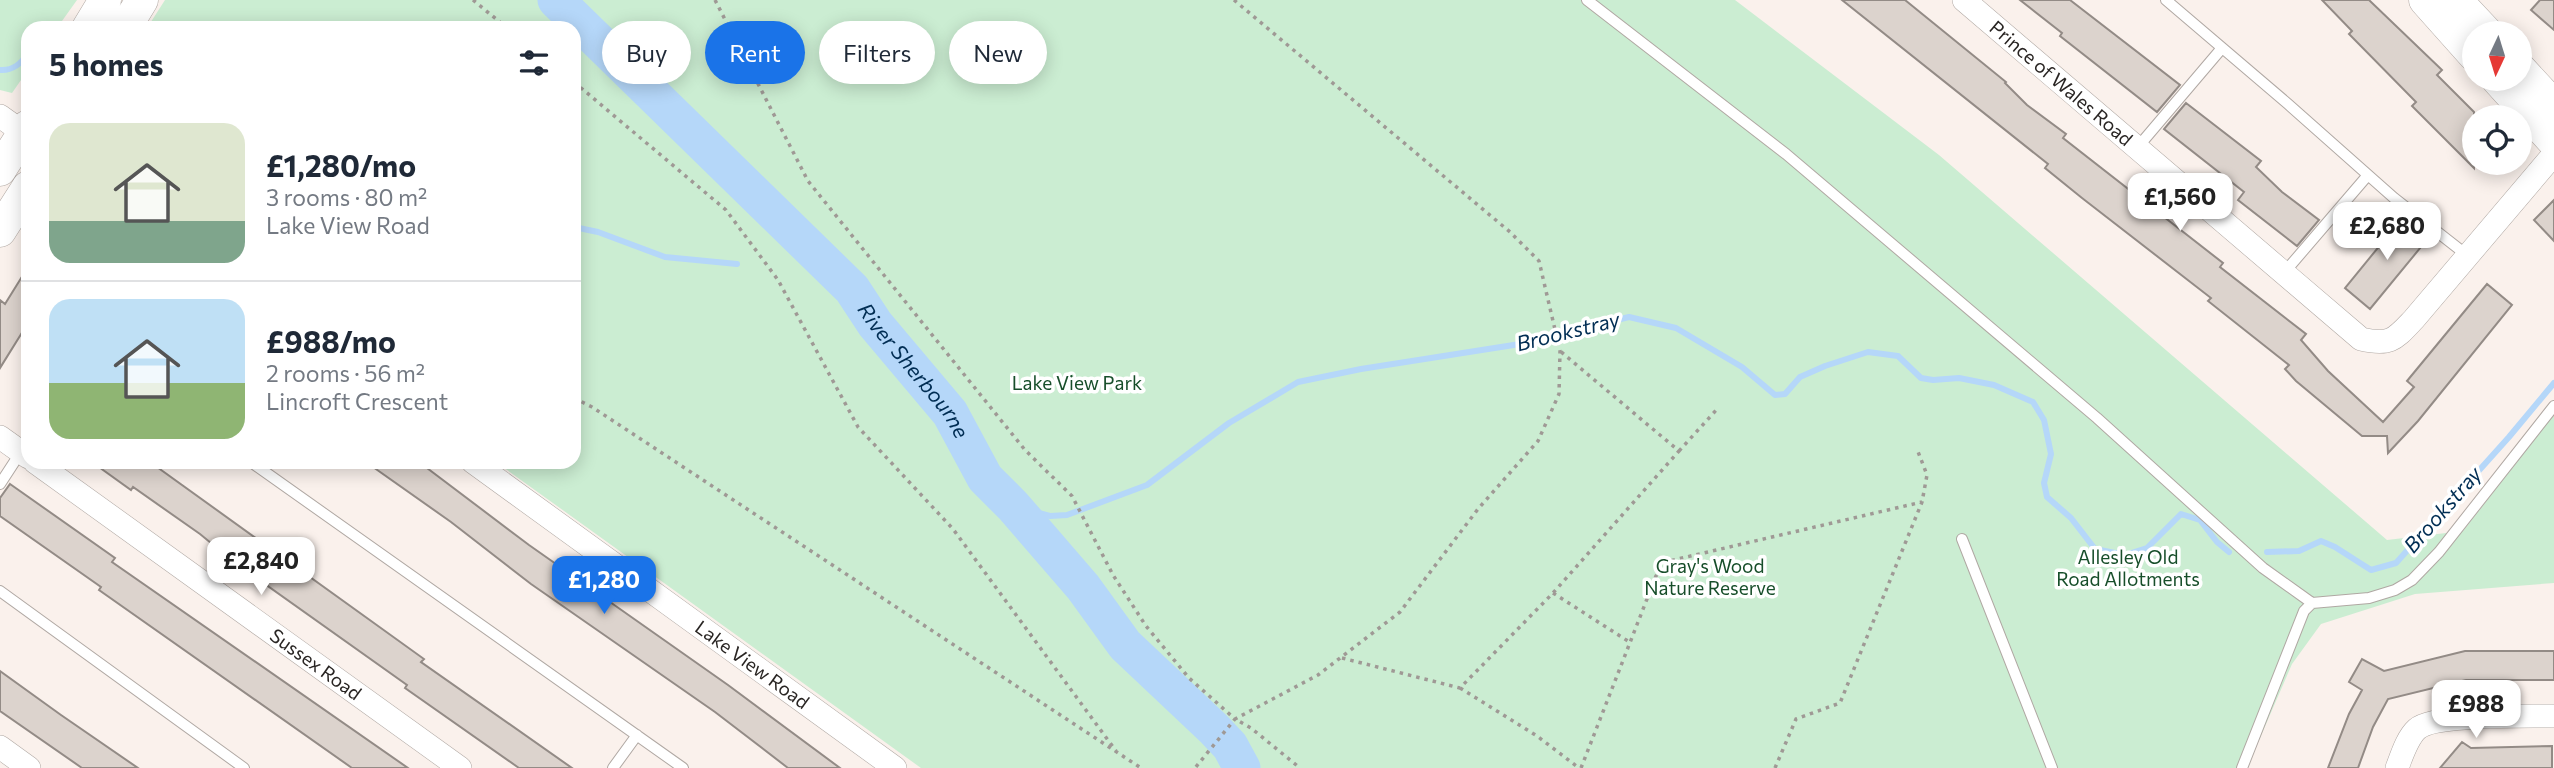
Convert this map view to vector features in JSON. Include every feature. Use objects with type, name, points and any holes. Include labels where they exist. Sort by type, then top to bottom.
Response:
[{"type":"main road","points":[[92,21],[105,0]]},
{"type":"main road","points":[[129,21],[142,0]]},
{"type":"main road","points":[[2425,0],[2462,42]]},
{"type":"main road","points":[[2456,0],[2476,21]]},
{"type":"main road","points":[[2532,82],[2554,106]]},
{"type":"main road","points":[[2508,91],[2554,142]]},
{"type":"main road","points":[[0,170],[20,127]]},
{"type":"main road","points":[[0,231],[21,198]]},
{"type":"street","name":"Prince of Wales Road","points":[[1964,0],[2361,339],[2378,343],[2394,340],[2554,154]]},
{"type":"street","name":"Sussex Road","points":[[0,437],[21,449]]},
{"type":"street","name":"Sussex Road","points":[[50,469],[460,768]]},
{"type":"street","name":"Lake View Road","points":[[483,469],[895,768]]},
{"type":"street","points":[[2397,768],[2413,734],[2419,727],[2428,724],[2463,719],[2554,716]]},
{"type":"lane","points":[[1587,0],[1786,154],[2097,418],[2263,568],[2312,603]]},
{"type":"lane","points":[[2166,0],[2393,198],[2468,256]]},
{"type":"lane","points":[[2137,148],[2222,48]]},
{"type":"lane","points":[[2283,274],[2368,176]]},
{"type":"lane","points":[[2242,768],[2304,611],[2312,603],[2369,598],[2395,590],[2412,580],[2439,552],[2554,406]]},
{"type":"lane","points":[[0,484],[21,461]]},
{"type":"lane","points":[[261,469],[683,768]]},
{"type":"lane","points":[[1962,539],[2052,768]]},
{"type":"lane","points":[[0,592],[244,768]]},
{"type":"lane","points":[[613,768],[637,735]]},
{"type":"path","points":[[473,0],[498,21]]},
{"type":"path","points":[[715,0],[808,181],[1025,450],[1072,496],[1118,583],[1146,626],[1189,678],[1235,719],[1251,728],[1300,768]]},
{"type":"path","points":[[1195,768],[1235,719],[1318,675],[1400,612],[1478,509],[1538,441],[1559,394],[1560,351],[1539,261],[1510,232],[1234,0]]},
{"type":"path","points":[[581,88],[726,210],[778,280],[858,427],[953,529],[1116,751]]},
{"type":"path","points":[[1560,351],[1679,451]]},
{"type":"path","points":[[581,402],[1141,768]]},
{"type":"path","points":[[1460,688],[1553,593],[1719,408]]},
{"type":"path","points":[[1775,768],[1796,719],[1840,703],[1922,502],[1927,475],[1917,449]]},
{"type":"path","points":[[1341,657],[1460,688],[1537,736],[1580,768],[1656,576],[1665,562],[1922,502]]},
{"type":"path","points":[[1553,593],[1631,643]]},
{"type":"green space","points":[[0,0],[77,0],[62,21],[21,21],[21,80],[12,93],[0,90]]},
{"type":"green space","points":[[165,0],[1735,0],[1939,155],[2387,540],[2463,531],[2554,414],[2554,583],[2415,594],[2321,624],[2292,664],[2247,768],[921,768],[506,469],[581,469],[581,21],[152,21]]},
{"type":"building","points":[[1842,0],[1905,0],[2006,82],[2027,105],[2066,134],[2063,138],[2223,263],[2220,267],[2306,334],[2301,340],[2328,371],[2383,422],[2414,387],[2407,381],[2487,284],[2512,305],[2418,421],[2388,453],[2387,436],[2362,436],[2296,381],[2285,369],[2289,365],[2208,301],[2211,298],[2082,198],[2045,168],[2048,164]]},
{"type":"building","points":[[2020,0],[2070,0],[2180,85],[2157,112],[2060,36],[2062,33]]},
{"type":"building","points":[[2322,0],[2369,0],[2442,70],[2437,75],[2467,105],[2462,105],[2462,156],[2412,106],[2416,102],[2349,34],[2352,31]]},
{"type":"building","points":[[2540,0],[2554,0],[2554,30],[2531,10]]},
{"type":"building","points":[[2186,103],[2261,161],[2256,167],[2282,192],[2319,220],[2297,246],[2238,200],[2244,192],[2164,129]]},
{"type":"building","points":[[2554,200],[2554,241],[2534,220]]},
{"type":"building","points":[[2404,216],[2430,236],[2370,309],[2345,288]]},
{"type":"building","points":[[21,278],[21,334],[0,368],[0,300],[5,304]]},
{"type":"building","points":[[102,469],[160,469],[424,659],[421,662],[572,768],[519,768],[405,688],[407,685],[234,562],[200,534],[133,487],[131,490]]},
{"type":"building","points":[[376,469],[428,469],[529,545],[728,685],[840,768],[788,768],[715,712],[531,584],[451,522]]},
{"type":"building","points":[[10,484],[115,558],[112,562],[408,768],[352,768],[99,590],[101,587],[0,516],[0,498]]},
{"type":"building","points":[[2465,651],[2554,651],[2554,680],[2466,680],[2388,699],[2373,727],[2358,768],[2328,768],[2349,714],[2362,690],[2349,682],[2362,659],[2384,671]]},
{"type":"building","points":[[0,671],[138,768],[82,768],[0,711]]},
{"type":"building","points":[[2462,742],[2471,748],[2552,746],[2552,768],[2440,768]]},
{"type":"waterway","name":"River Sherbourne","points":[[556,0],[578,21]]},
{"type":"waterway","name":"River Sherbourne","points":[[581,24],[852,289],[875,324],[950,413],[985,478],[1013,506],[1083,587],[1125,645],[1214,729],[1230,746],[1242,768]]},
{"type":"waterway","name":"River Sherbourne","points":[[0,70],[9,69],[21,61]]},
{"type":"waterway","name":"River Sherbourne","points":[[581,228],[598,232],[665,257],[737,264]]},
{"type":"waterway","name":"Brookstray","points":[[1013,506],[1050,516],[1067,515],[1147,485],[1229,423],[1298,382],[1361,369],[1520,344],[1629,317],[1676,328],[1742,367],[1775,395],[1785,394],[1800,377],[1868,352],[1898,356],[1921,378],[1959,378],[1994,385],[2033,402],[2044,420],[2051,454],[2044,483],[2047,497],[2071,518],[2095,549],[2125,555],[2147,548],[2181,514],[2200,520],[2217,542],[2229,552]]},
{"type":"waterway","name":"Brookstray","points":[[2267,552],[2299,551],[2321,541],[2371,570],[2396,563],[2554,383]]},
{"type":"park label","name":"Lake View Park","points":[[1077,383]]},
{"type":"park label","name":"Allesley Old Road Allotments","points":[[2128,568]]},
{"type":"park label","name":"Gray's Wood Nature Reserve","points":[[1710,577]]}]
